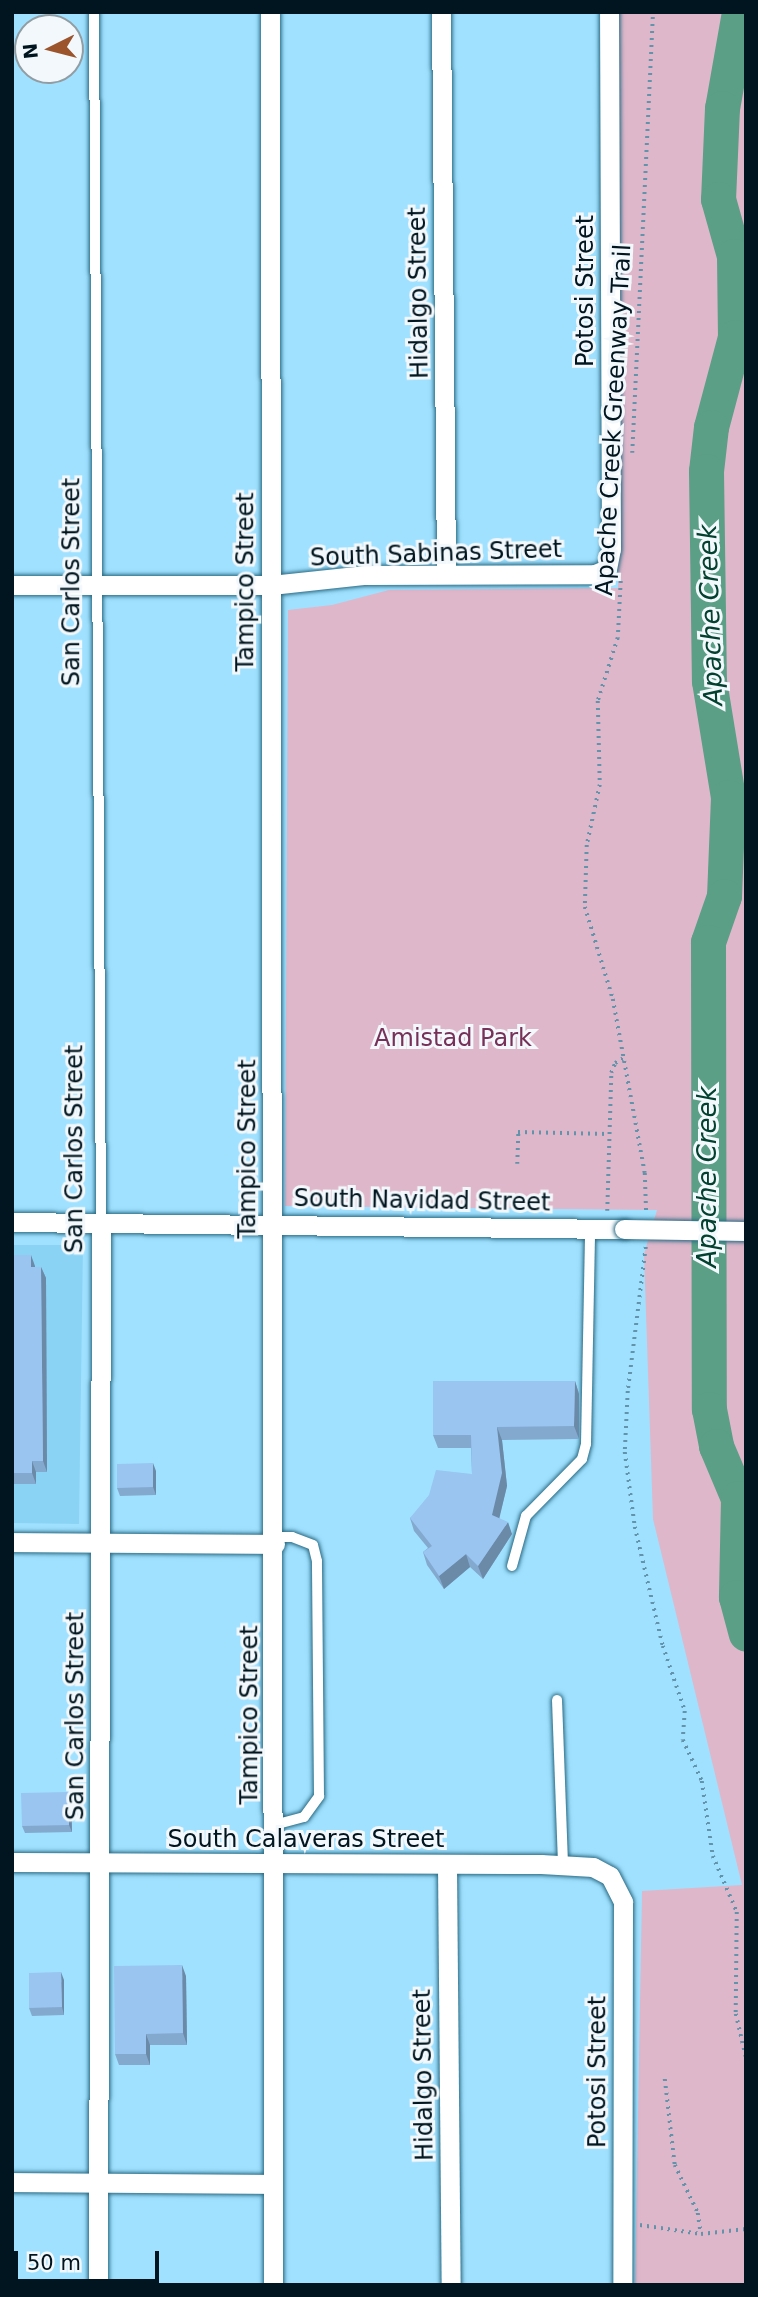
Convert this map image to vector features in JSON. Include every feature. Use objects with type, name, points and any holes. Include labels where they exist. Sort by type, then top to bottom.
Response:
[{"type":"street","name":"Tampico Street","points":[[270,12],[275,1541],[273,2285]]},
{"type":"street","name":"Hidalgo Street","points":[[441,12],[446,574]]},
{"type":"street","name":"Potosi Street","points":[[609,12],[611,549],[614,567]]},
{"type":"street","name":"South Sabinas Street","points":[[12,585],[271,584],[365,575],[595,574],[614,567]]},
{"type":"street","name":"South Navidad Street","points":[[12,1222],[273,1223],[746,1231]]},
{"type":"street","name":"San Carlos Street","points":[[98,2285],[102,1863],[101,1222]]},
{"type":"street","points":[[12,1542],[275,1541]]},
{"type":"street","name":"South Calaveras Street","points":[[12,1862],[563,1865],[600,1869]]},
{"type":"street","name":"Hidalgo Street","points":[[447,1865],[451,2285]]},
{"type":"street","name":"Potosi Street","points":[[600,1869],[616,1883],[623,1902],[622,2285]]},
{"type":"street","points":[[12,2182],[273,2184]]},
{"type":"lane","name":"San Carlos Street","points":[[94,12],[101,1222]]},
{"type":"lane","points":[[512,1566],[526,1516],[582,1459],[586,1444],[590,1229]]},
{"type":"lane","points":[[274,1825],[304,1817],[319,1796],[317,1561],[313,1545],[292,1537],[275,1541]]},
{"type":"lane","points":[[557,1700],[563,1865]]},
{"type":"path","name":"Apache Creek Greenway Trail","points":[[632,458],[653,12]]},
{"type":"path","name":"Apache Creek Greenway Trail","points":[[614,567],[618,638],[598,701],[600,785],[584,874],[585,906],[613,999],[645,1173],[646,1220]]},
{"type":"path","points":[[607,1213],[611,1073],[615,1063],[624,1058]]},
{"type":"path","points":[[517,1164],[517,1132],[609,1134]]},
{"type":"path","points":[[646,1245],[628,1391],[625,1452],[635,1527],[663,1646],[685,1711],[682,1740],[702,1781],[713,1856],[737,1912],[736,2014],[746,2057]]},
{"type":"path","points":[[665,2079],[675,2165],[698,2213],[701,2234]]},
{"type":"path","points":[[638,2225],[701,2234],[746,2229]]},
{"type":"shaded area","points":[[12,1245],[83,1245],[79,1524],[12,1523]]},
{"type":"green space","name":"Amistad Park","points":[[619,12],[746,12],[746,2285],[635,2285],[642,1891],[742,1885],[653,1519],[644,1254],[657,1210],[285,1206],[288,610],[332,605],[389,590],[618,588]]},
{"type":"building","points":[[12,1255],[31,1255],[31,1267],[41,1267],[43,1461],[32,1461],[32,1473],[12,1473]]},
{"type":"building","points":[[433,1381],[575,1381],[574,1426],[497,1427],[502,1473],[492,1515],[508,1522],[478,1566],[466,1554],[439,1576],[423,1552],[432,1546],[410,1518],[429,1495],[436,1470],[472,1474],[471,1435],[433,1435]]},
{"type":"building","points":[[153,1463],[153,1487],[117,1488],[117,1464]]},
{"type":"building","points":[[69,1792],[69,1825],[22,1826],[21,1793]]},
{"type":"building","points":[[182,1965],[183,2033],[146,2034],[146,2054],[115,2054],[114,1966]]},
{"type":"building","points":[[61,1972],[62,2007],[29,2008],[29,1973]]},
{"type":"waterway","name":"Apache Creek","points":[[739,12],[722,108],[718,199],[734,256],[735,337],[711,427],[706,471],[709,681],[728,797],[724,896],[708,942],[709,1409],[716,1446],[738,1498],[736,1597],[746,1634]]}]
